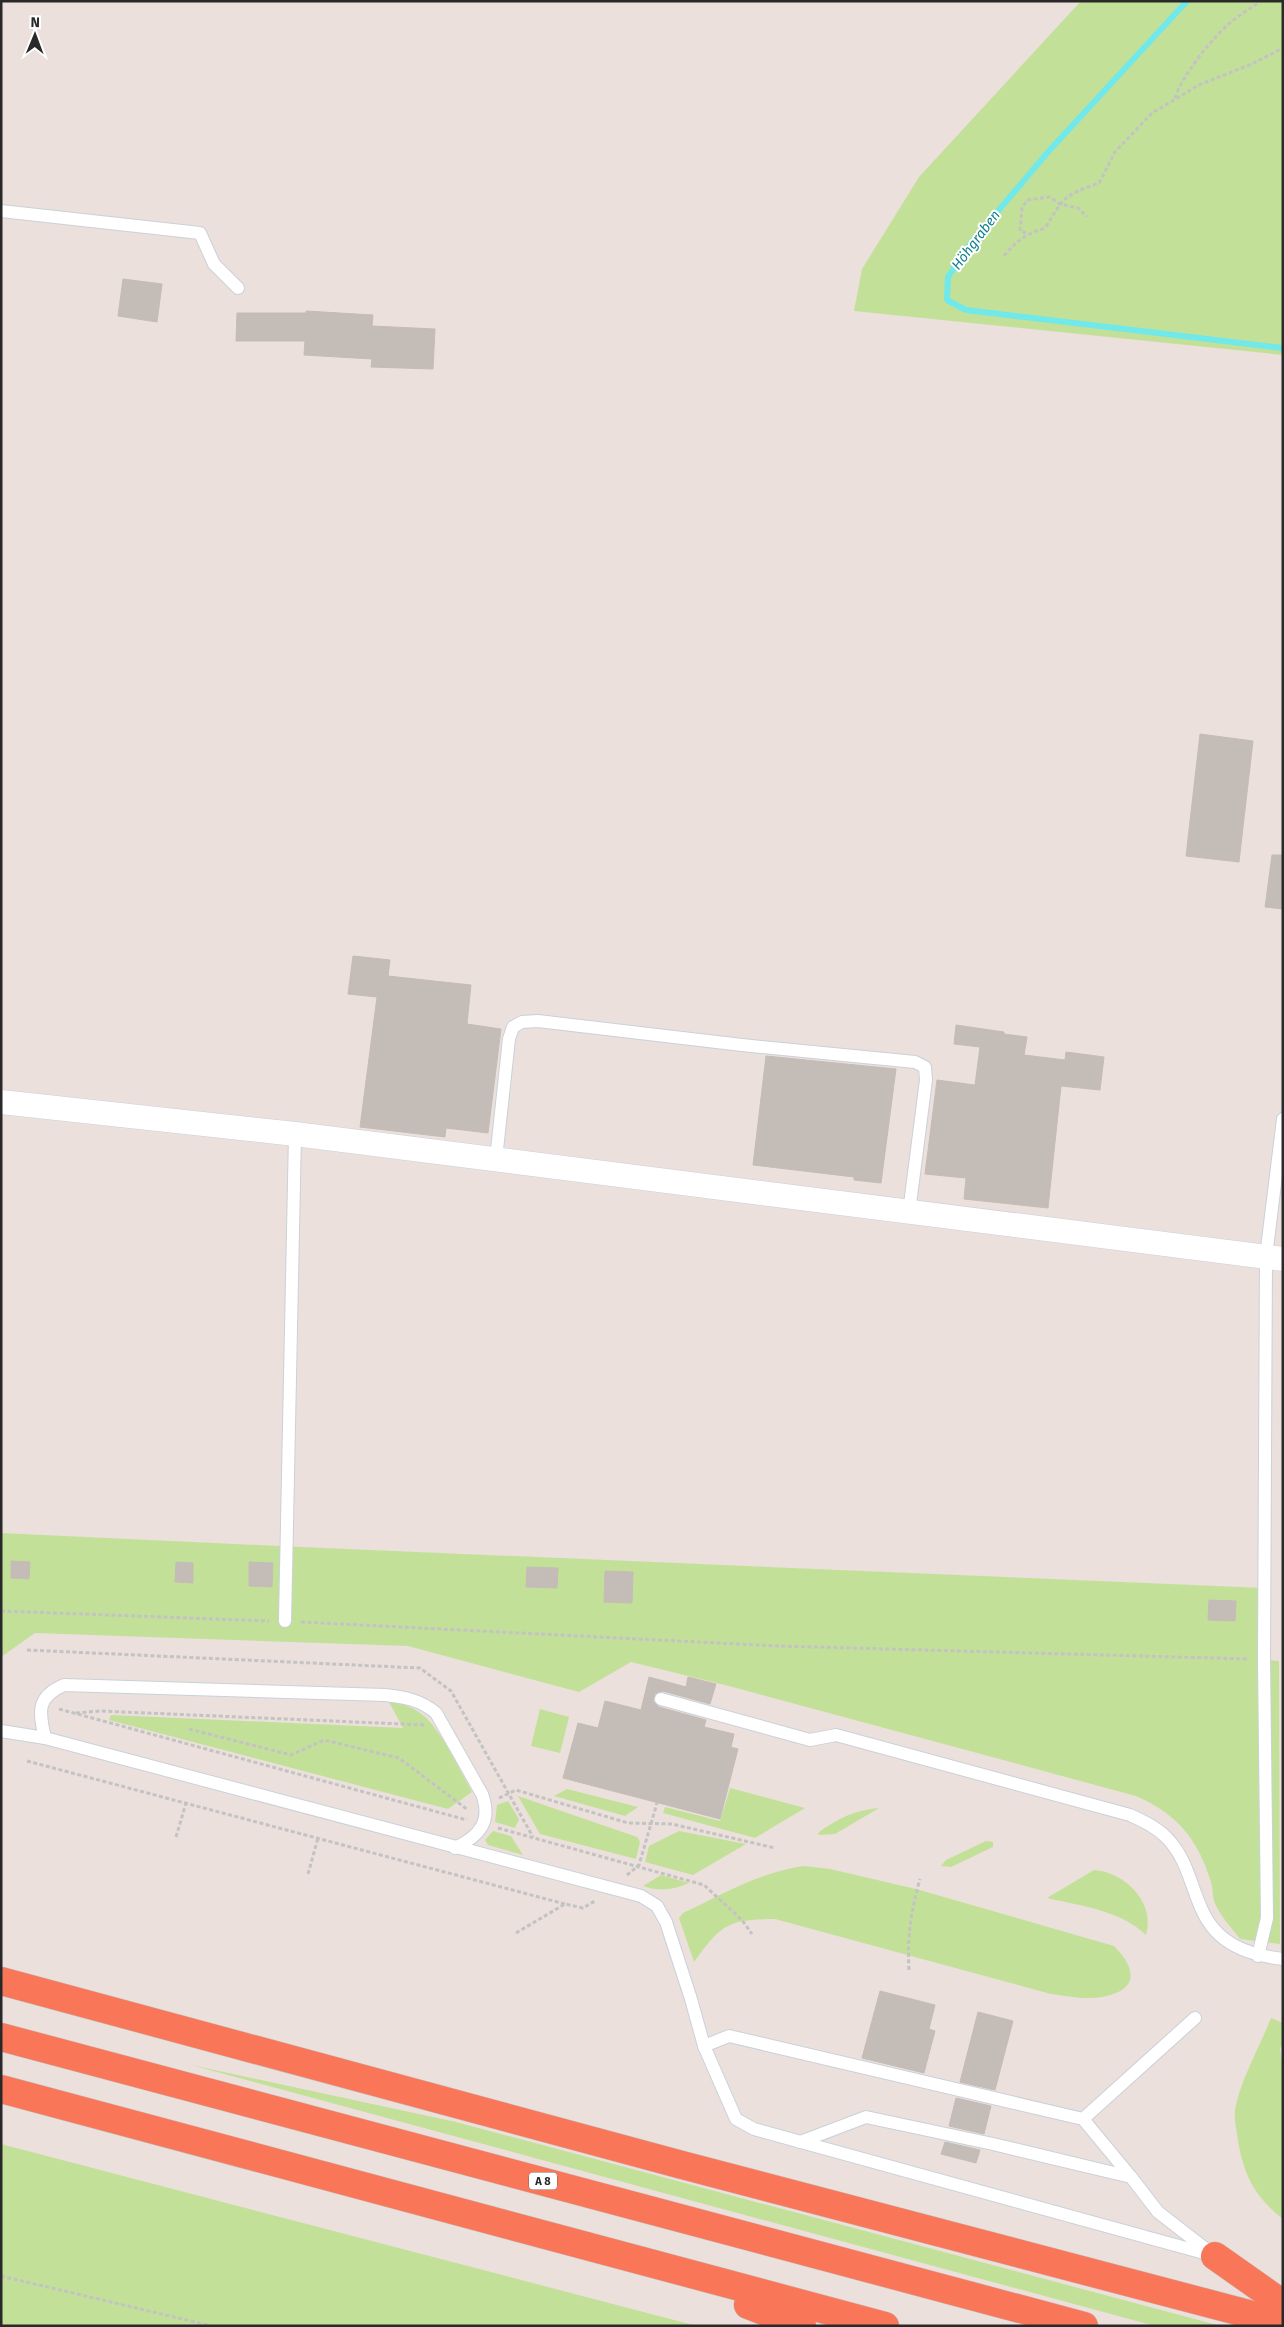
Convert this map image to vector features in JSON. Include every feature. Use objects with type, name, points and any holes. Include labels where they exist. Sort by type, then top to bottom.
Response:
[{"type":"highway","points":[[1,1981],[682,2165],[1283,2323]]},
{"type":"highway","name":"A 8","points":[[1,2037],[1084,2326]]},
{"type":"highway","points":[[1,2089],[885,2326]]},
{"type":"highway","points":[[606,2252],[802,2326]]},
{"type":"highway","points":[[1215,2256],[1283,2304]]},
{"type":"street","points":[[1,1102],[295,1134],[1274,1258]]},
{"type":"lane","points":[[1,211],[200,233],[214,264],[238,288]]},
{"type":"lane","points":[[496,1159],[509,1038],[512,1026],[522,1022],[538,1021],[836,1055],[915,1062],[925,1067],[926,1080],[909,1212]]},
{"type":"lane","points":[[1258,1956],[1267,1918],[1264,1660],[1274,1258],[1283,1119]]},
{"type":"lane","points":[[285,1621],[295,1134]]},
{"type":"lane","points":[[45,1738],[40,1716],[41,1704],[52,1690],[73,1684],[405,1697],[425,1704],[436,1712],[482,1794],[486,1805],[483,1825],[477,1834],[455,1848]]},
{"type":"lane","points":[[661,1699],[810,1740],[836,1735],[1130,1815],[1151,1825],[1167,1837],[1192,1879],[1201,1909],[1209,1923],[1224,1940],[1258,1956],[1283,1959]]},
{"type":"lane","points":[[1,1731],[45,1738],[641,1896],[657,1906],[666,1922],[704,2046],[736,2119],[754,2129],[1215,2256]]},
{"type":"lane","points":[[1083,2119],[1195,2018]]},
{"type":"lane","points":[[704,2046],[729,2036],[1083,2119],[1158,2212],[1215,2256]]},
{"type":"lane","points":[[800,2142],[866,2117],[993,2144],[1131,2177]]},
{"type":"path","points":[[1176,98],[1178,89],[1209,46],[1231,22],[1261,1]]},
{"type":"path","points":[[1004,256],[1014,244],[1027,234],[1045,228],[1060,204],[1069,194],[1099,183],[1115,152],[1152,113],[1199,85],[1254,63],[1283,48]]},
{"type":"path","points":[[1027,234],[1020,231],[1022,208],[1026,200],[1050,197],[1060,204],[1078,208],[1087,216]]},
{"type":"path","points":[[1,1611],[285,1621],[778,1646],[1264,1660]]},
{"type":"path","points":[[41,1704],[704,1885],[742,1920],[752,1934]]},
{"type":"path","points":[[74,1713],[100,1711],[473,1727]]},
{"type":"path","points":[[189,1729],[291,1755],[324,1740],[399,1758],[472,1813],[461,1819]]},
{"type":"path","points":[[27,1761],[564,1904]]},
{"type":"path","points":[[486,1805],[516,1790],[628,1823],[672,1824],[774,1848]]},
{"type":"path","points":[[176,1838],[186,1802]]},
{"type":"path","points":[[650,1824],[656,1803]]},
{"type":"path","points":[[308,1874],[318,1838]]},
{"type":"path","points":[[909,1970],[908,1943],[911,1914],[920,1879]]},
{"type":"path","points":[[1,2276],[212,2326]]},
{"type":"green space","points":[[1081,1],[1283,1],[1283,355],[854,311],[862,269],[919,177]]},
{"type":"green space","points":[[1,1533],[1264,1588],[1265,1660],[1279,1661],[1280,1944],[1240,1939],[1216,1906],[1213,1899],[1212,1884],[1206,1867],[1200,1853],[1184,1830],[1163,1811],[1136,1796],[729,1686],[631,1662],[579,1692],[408,1646],[35,1633],[1,1657]]},
{"type":"green space","points":[[388,1700],[416,1710],[431,1723],[450,1752],[472,1792],[448,1809],[109,1720],[111,1715],[403,1728]]},
{"type":"green space","points":[[540,1709],[569,1717],[560,1753],[531,1746]]},
{"type":"green space","points":[[730,1788],[805,1808],[755,1838],[663,1813],[665,1807],[720,1821]]},
{"type":"green space","points":[[567,1789],[638,1807],[625,1816],[554,1796]]},
{"type":"green space","points":[[518,1796],[637,1837],[640,1842],[636,1859],[540,1834]]},
{"type":"green space","points":[[508,1801],[519,1819],[515,1828],[495,1822],[497,1805]]},
{"type":"green space","points":[[879,1808],[835,1834],[818,1835],[819,1832],[840,1819],[862,1811]]},
{"type":"green space","points":[[493,1831],[511,1836],[523,1855],[488,1845],[485,1840]]},
{"type":"green space","points":[[679,1831],[746,1844],[693,1875],[645,1862],[649,1846]]},
{"type":"green space","points":[[986,1841],[993,1842],[993,1847],[951,1867],[941,1866],[946,1860]]},
{"type":"green space","points":[[804,1866],[830,1869],[916,1889],[1114,1946],[1122,1955],[1130,1970],[1128,1984],[1114,1994],[1096,1998],[1051,1994],[775,1919],[746,1921],[727,1927],[711,1940],[694,1962],[679,1918],[683,1913],[757,1878]]},
{"type":"green space","points":[[1094,1870],[1117,1876],[1135,1891],[1142,1901],[1146,1912],[1148,1923],[1146,1935],[1136,1927],[1112,1914],[1047,1898]]},
{"type":"green space","points":[[661,1875],[689,1883],[666,1889],[643,1886]]},
{"type":"green space","points":[[1271,2018],[1283,2023],[1283,2045],[1280,2048],[1283,2072],[1283,2219],[1264,2201],[1251,2182],[1242,2160],[1235,2117],[1237,2100],[1250,2064]]},
{"type":"green space","points":[[191,2065],[456,2122],[1221,2326],[1155,2326]]},
{"type":"green space","points":[[1,2144],[697,2326],[1,2326]]},
{"type":"building","points":[[123,279],[162,284],[157,322],[118,316]]},
{"type":"building","points":[[306,311],[373,315],[372,326],[435,329],[433,369],[371,367],[372,359],[304,355],[305,341],[236,341],[237,313],[306,313]]},
{"type":"building","points":[[1200,734],[1253,741],[1239,862],[1186,856]]},
{"type":"building","points":[[1272,855],[1283,855],[1283,909],[1265,907]]},
{"type":"building","points":[[353,956],[390,960],[388,976],[471,985],[467,1024],[501,1029],[488,1133],[446,1128],[445,1137],[360,1127],[377,997],[348,994]]},
{"type":"building","points":[[956,1025],[1027,1037],[1024,1055],[1065,1060],[1066,1052],[1104,1057],[1100,1090],[1061,1086],[1048,1208],[964,1199],[966,1178],[925,1174],[937,1080],[975,1085],[980,1047],[954,1044]]},
{"type":"building","points":[[766,1056],[896,1069],[881,1183],[854,1180],[854,1177],[753,1165]]},
{"type":"building","points":[[11,1561],[30,1562],[29,1579],[11,1578]]},
{"type":"building","points":[[176,1562],[193,1563],[193,1583],[175,1582]]},
{"type":"building","points":[[249,1562],[273,1563],[272,1587],[249,1586]]},
{"type":"building","points":[[527,1567],[558,1568],[557,1588],[526,1587]]},
{"type":"building","points":[[605,1571],[633,1572],[632,1603],[604,1602]]},
{"type":"building","points":[[1209,1600],[1236,1601],[1235,1621],[1208,1620]]},
{"type":"building","points":[[649,1677],[686,1687],[688,1677],[716,1684],[710,1704],[663,1691],[655,1694],[653,1701],[659,1707],[706,1720],[704,1727],[734,1734],[731,1747],[738,1749],[720,1819],[563,1778],[578,1723],[598,1728],[605,1701],[641,1710]]},
{"type":"building","points":[[880,1991],[935,2005],[929,2029],[935,2031],[924,2073],[862,2058]]},
{"type":"building","points":[[978,2012],[1013,2021],[995,2090],[960,2082]]},
{"type":"building","points":[[956,2098],[991,2106],[984,2134],[949,2126]]},
{"type":"building","points":[[945,2142],[980,2150],[976,2163],[941,2154]]},
{"type":"waterway","name":"Höhgraben","points":[[1187,1],[1048,152],[971,243],[948,277],[947,300],[966,310],[1283,348]]}]
